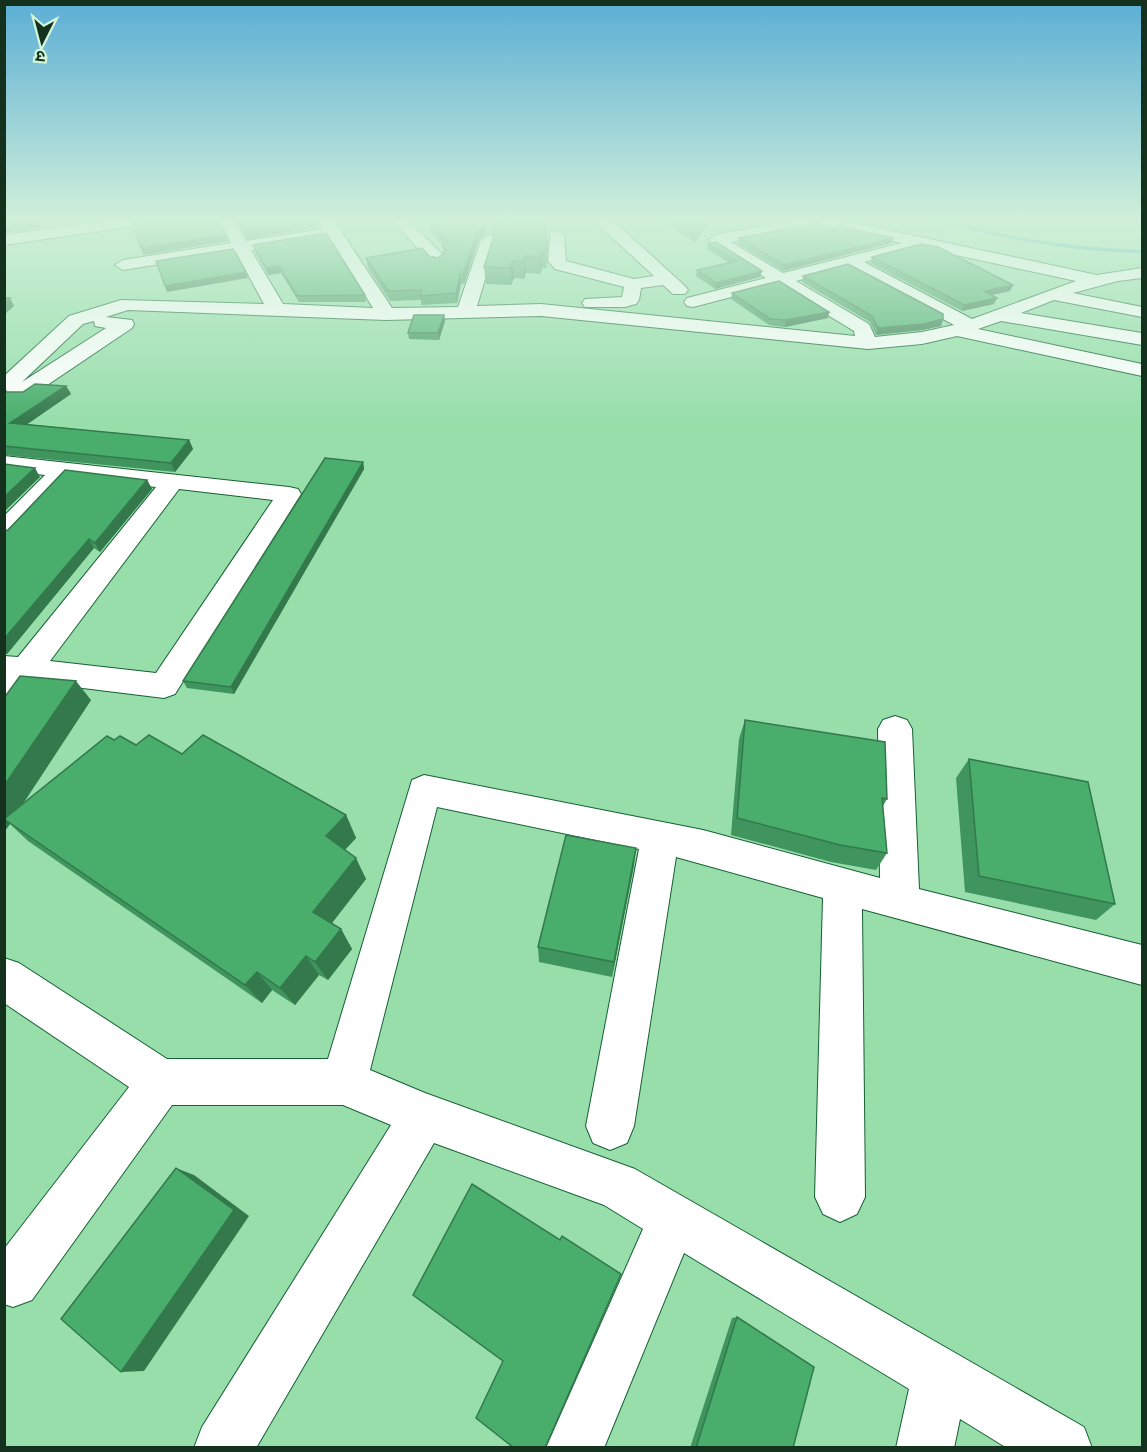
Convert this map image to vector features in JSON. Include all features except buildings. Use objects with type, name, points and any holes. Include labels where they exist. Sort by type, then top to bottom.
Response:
[{"type":"street","points":[[264,287],[276,310]]},
{"type":"street","points":[[368,287],[386,314]]},
{"type":"street","points":[[467,305],[473,287]]},
{"type":"street","points":[[4,388],[76,320],[127,304],[386,314],[467,305],[624,302],[630,300],[632,287]]},
{"type":"street","points":[[676,287],[693,302],[693,324]]},
{"type":"street","points":[[693,302],[750,287]]},
{"type":"street","points":[[796,287],[862,328],[868,343]]},
{"type":"street","points":[[892,287],[962,328],[1137,369],[1141,307],[1054,295]]},
{"type":"street","points":[[467,305],[693,324],[868,343],[916,340],[962,328],[1079,287]]},
{"type":"street","points":[[997,314],[1139,339]]},
{"type":"street","points":[[4,402],[125,324],[76,320]]},
{"type":"street","points":[[4,463],[289,494],[164,686],[16,668]]},
{"type":"street","points":[[4,532],[64,469]]},
{"type":"street","points":[[4,698],[16,668],[173,481]]},
{"type":"street","points":[[895,729],[900,902]]},
{"type":"street","points":[[344,1082],[424,790],[704,846],[900,902],[1143,965]]},
{"type":"street","points":[[610,1126],[660,838]]},
{"type":"street","points":[[840,1197],[843,886]]},
{"type":"street","points":[[4,978],[161,1082],[344,1082],[424,1116],[618,1186],[1063,1448]]},
{"type":"street","points":[[13,1281],[161,1082]]},
{"type":"street","points":[[223,1448],[424,1116]]},
{"type":"street","points":[[575,1448],[673,1218]]},
{"type":"street","points":[[925,1448],[940,1375]]}]
